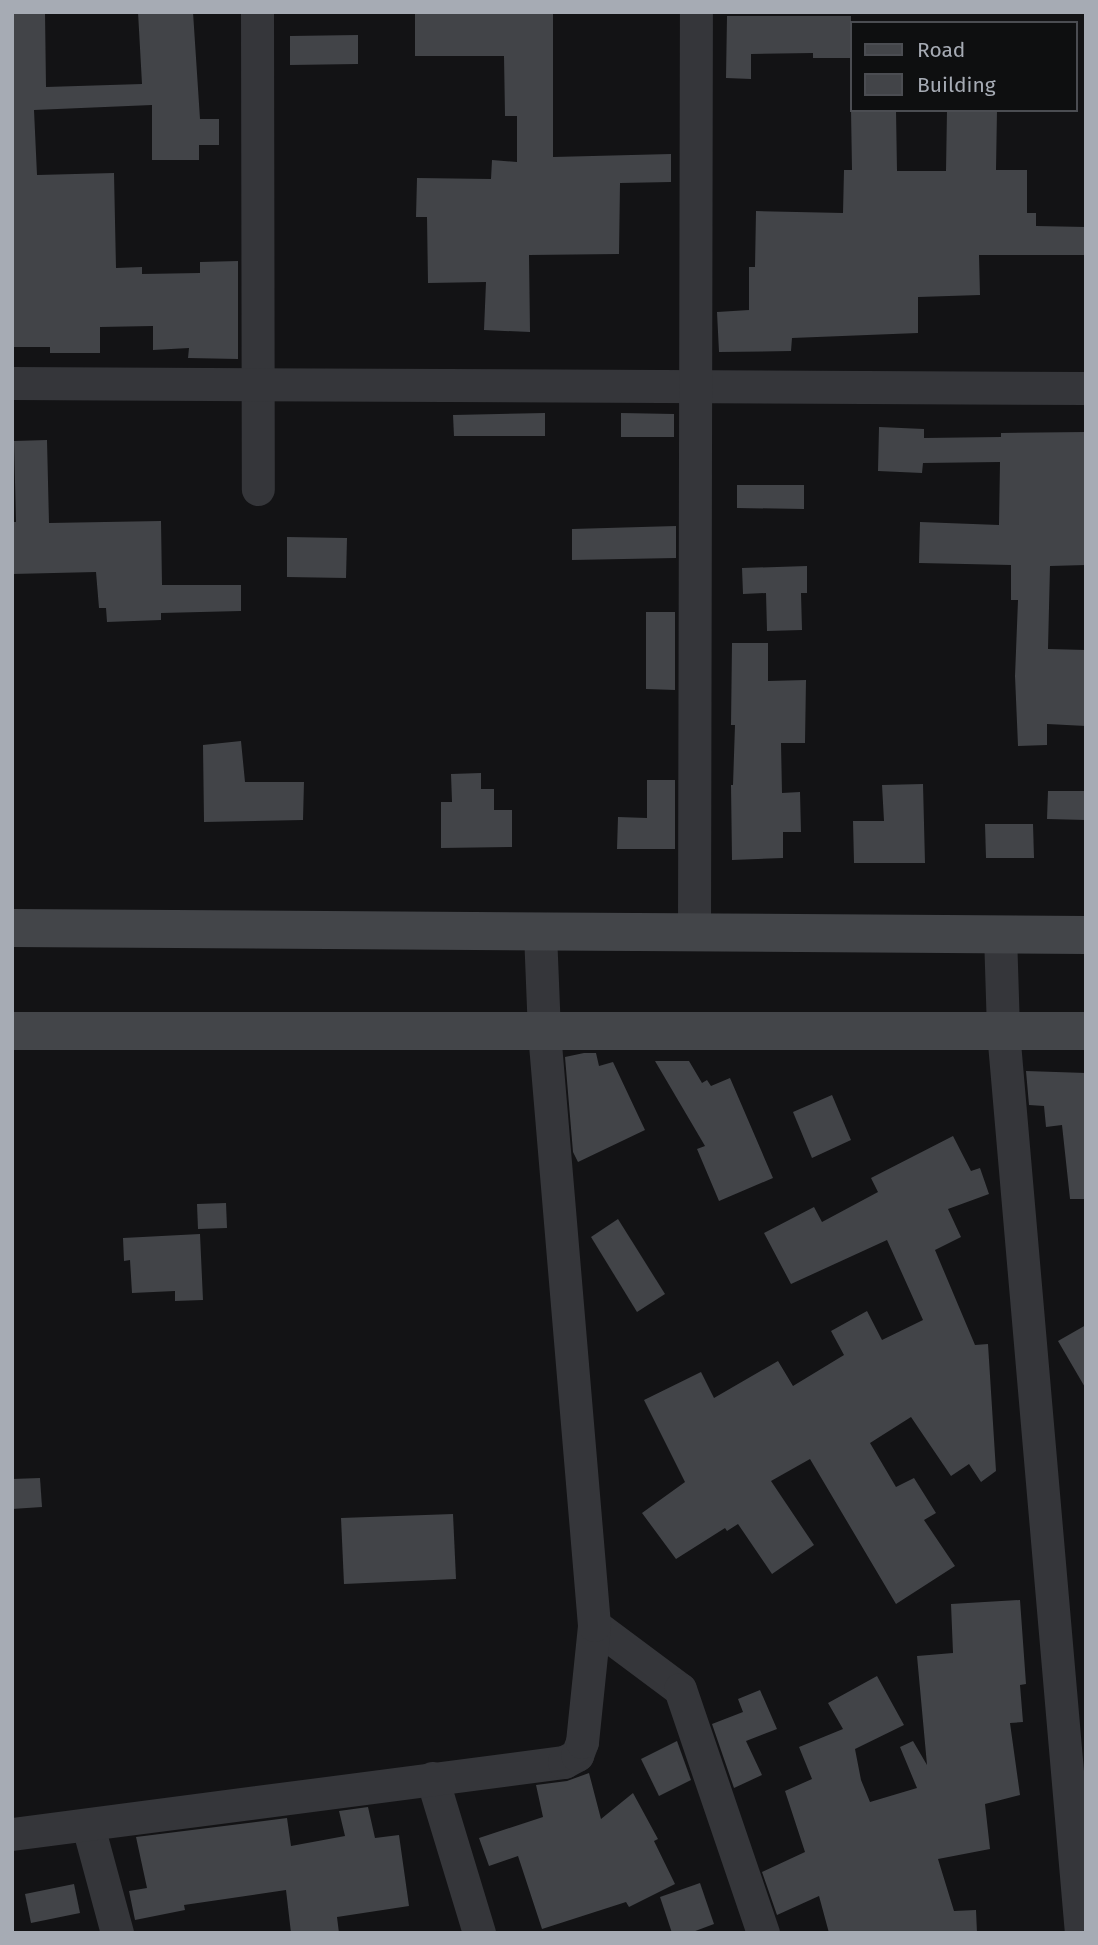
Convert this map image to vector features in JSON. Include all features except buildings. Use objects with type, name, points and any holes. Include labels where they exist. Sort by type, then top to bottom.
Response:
[{"type":"main road","points":[[12,928],[1086,935]]},
{"type":"main road","points":[[12,1031],[1086,1031]]},
{"type":"street","points":[[257,12],[258,489]]},
{"type":"street","points":[[694,933],[696,12]]},
{"type":"street","points":[[12,383],[695,384],[1086,388]]},
{"type":"street","points":[[12,1834],[564,1762],[577,1755],[582,1742],[594,1625],[544,1032],[540,932]]},
{"type":"street","points":[[1000,934],[1003,1031],[1081,1933]]},
{"type":"street","points":[[594,1625],[680,1689],[763,1933]]},
{"type":"street","points":[[432,1778],[479,1933]]},
{"type":"street","points":[[88,1826],[117,1933]]}]
